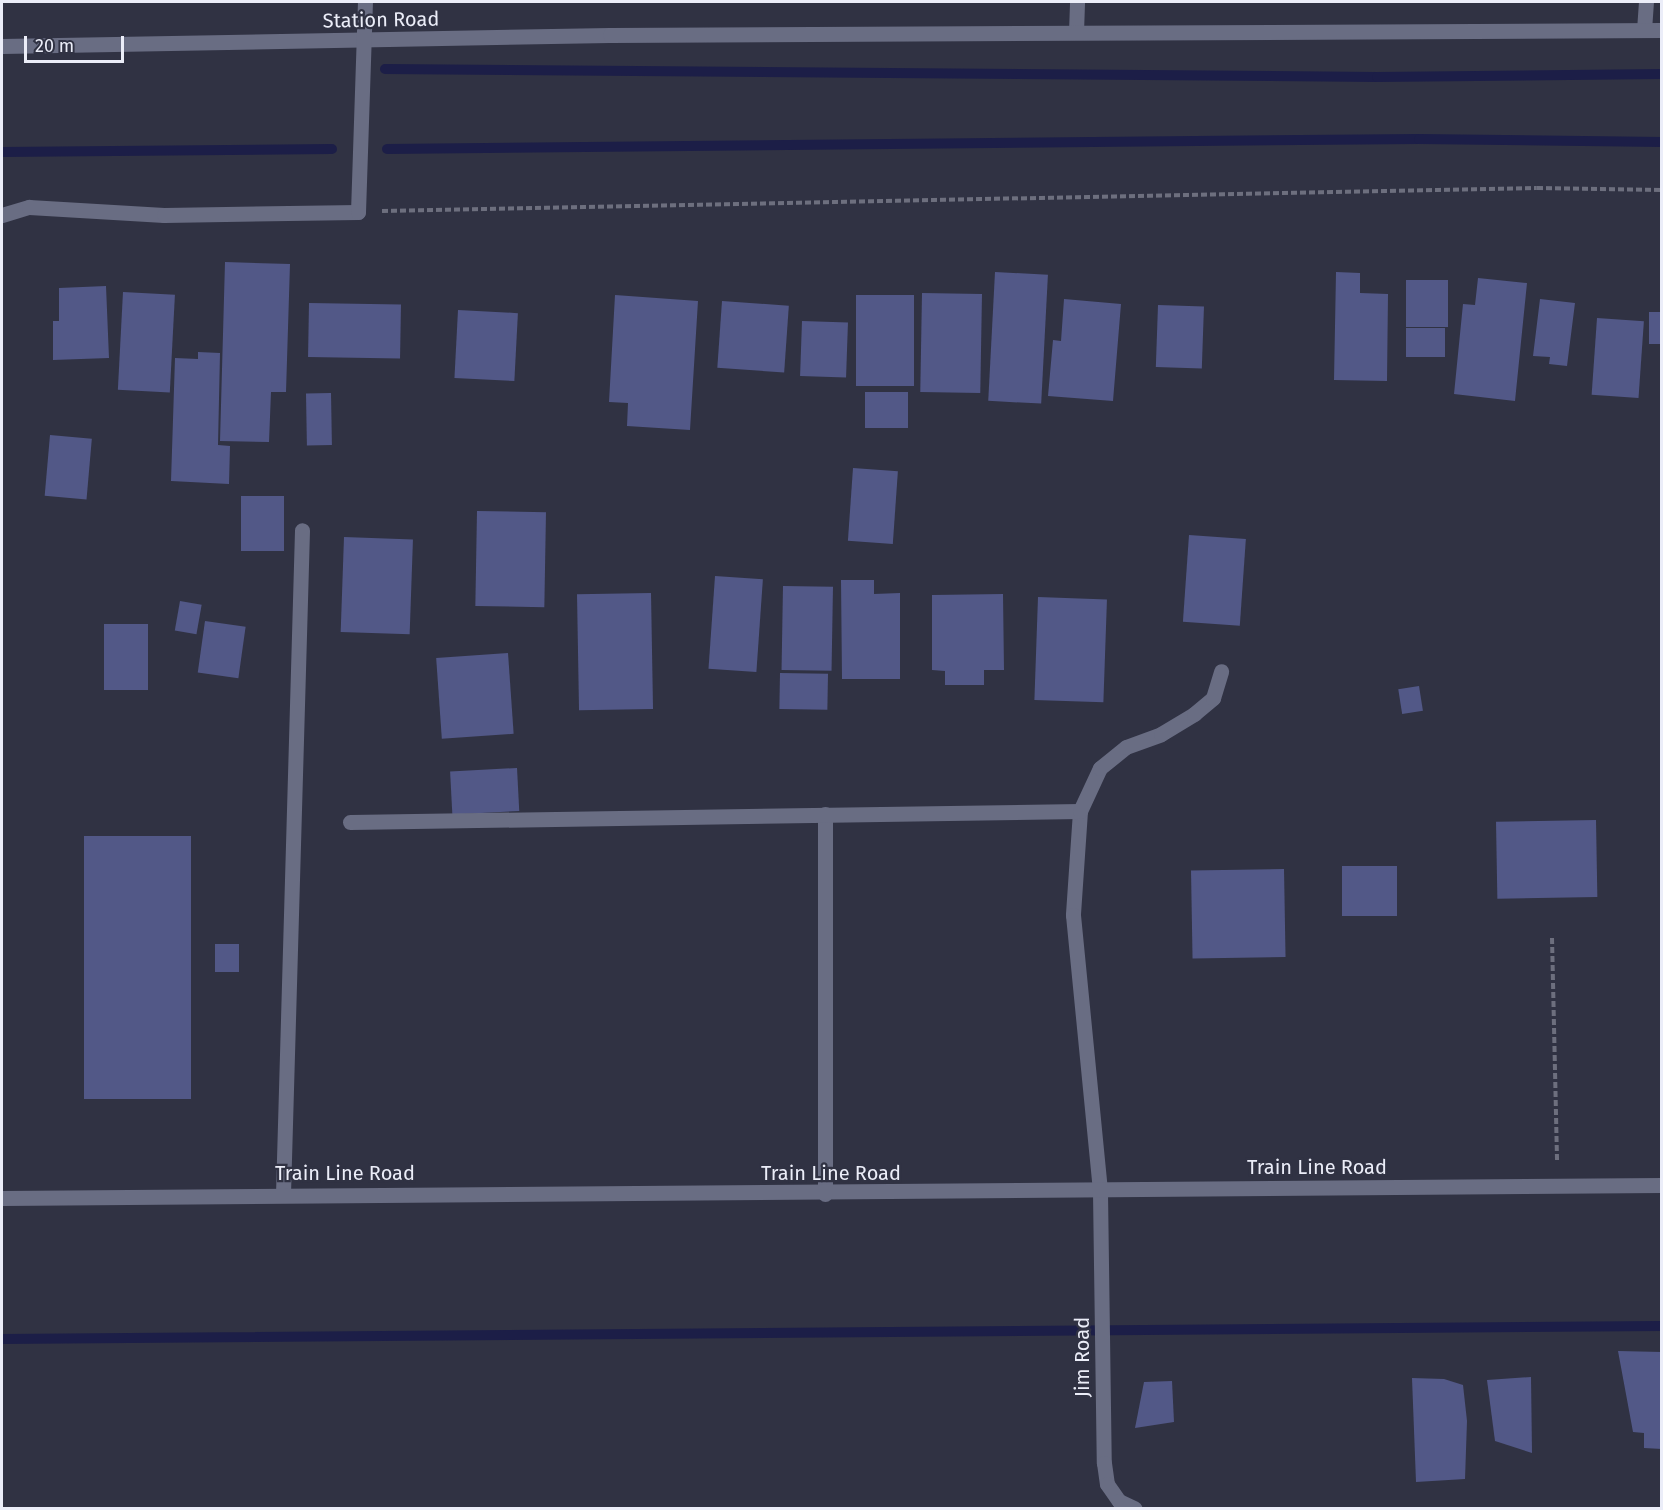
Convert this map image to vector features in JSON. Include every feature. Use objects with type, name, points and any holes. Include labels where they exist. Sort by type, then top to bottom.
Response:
[{"type":"street","points":[[2,215],[29,207],[164,215],[358,212],[365,2]]},
{"type":"street","points":[[1076,32],[1077,2]]},
{"type":"street","points":[[1644,30],[1646,2]]},
{"type":"street","name":"Station Road","points":[[2,46],[364,42],[610,35],[1662,30]]},
{"type":"street","points":[[283,1194],[302,530]]},
{"type":"street","points":[[350,822],[1080,811],[1100,768],[1126,747],[1161,734],[1194,714],[1213,698],[1221,671]]},
{"type":"street","name":"Jim Road","points":[[1080,811],[1073,915],[1100,1192],[1102,1359],[1107,1484],[1119,1501],[1134,1509]]},
{"type":"street","points":[[825,814],[825,1194]]},
{"type":"street","name":"Train Line Road","points":[[2,1198],[283,1194],[1100,1192],[1662,1185]]},
{"type":"path","points":[[358,212],[1537,188],[1662,190]]},
{"type":"path","points":[[1552,938],[1557,1187]]},
{"type":"building","points":[[225,262],[290,264],[286,392],[271,392],[269,442],[220,441]]},
{"type":"building","points":[[995,272],[1048,275],[1041,404],[988,401]]},
{"type":"building","points":[[1336,272],[1360,273],[1360,293],[1388,294],[1387,381],[1334,380]]},
{"type":"building","points":[[1478,278],[1527,283],[1515,401],[1454,394],[1463,304],[1475,305]]},
{"type":"building","points":[[1406,280],[1448,280],[1448,327],[1406,327]]},
{"type":"building","points":[[106,286],[109,358],[53,360],[53,321],[59,321],[59,288]]},
{"type":"building","points":[[123,292],[175,295],[170,393],[118,390]]},
{"type":"building","points":[[922,293],[982,294],[980,393],[920,392]]},
{"type":"building","points":[[615,295],[698,301],[690,430],[627,426],[628,403],[609,402]]},
{"type":"building","points":[[856,295],[914,295],[914,386],[856,386]]},
{"type":"building","points":[[1064,299],[1121,304],[1113,401],[1048,396],[1053,340],[1061,341]]},
{"type":"building","points":[[1540,299],[1575,303],[1567,366],[1549,364],[1550,357],[1533,356]]},
{"type":"building","points":[[722,301],[789,306],[784,373],[717,368]]},
{"type":"building","points":[[309,303],[401,305],[400,359],[308,357]]},
{"type":"building","points":[[1158,305],[1204,307],[1202,369],[1156,367]]},
{"type":"building","points":[[458,310],[518,313],[514,381],[454,378]]},
{"type":"building","points":[[1649,312],[1662,312],[1662,344],[1649,344]]},
{"type":"building","points":[[1597,318],[1644,321],[1639,398],[1592,395]]},
{"type":"building","points":[[802,321],[848,323],[846,378],[800,376]]},
{"type":"building","points":[[1406,328],[1445,328],[1445,357],[1406,357]]},
{"type":"building","points":[[198,352],[220,353],[218,445],[230,446],[229,484],[171,481],[175,358],[198,359]]},
{"type":"building","points":[[865,392],[908,392],[908,428],[865,428]]},
{"type":"building","points":[[306,393],[331,393],[332,445],[307,445]]},
{"type":"building","points":[[50,435],[92,439],[87,499],[45,496]]},
{"type":"building","points":[[853,468],[898,471],[893,544],[848,541]]},
{"type":"building","points":[[241,496],[284,496],[284,551],[241,551]]},
{"type":"building","points":[[477,511],[546,512],[544,607],[475,606]]},
{"type":"building","points":[[1189,535],[1246,539],[1240,626],[1183,622]]},
{"type":"building","points":[[344,537],[413,539],[410,634],[341,632]]},
{"type":"building","points":[[715,576],[763,579],[756,672],[709,669]]},
{"type":"building","points":[[841,580],[874,580],[874,594],[900,593],[900,679],[842,679]]},
{"type":"building","points":[[783,586],[833,587],[832,671],[782,670]]},
{"type":"building","points":[[651,593],[653,709],[579,710],[577,594]]},
{"type":"building","points":[[1003,594],[1004,670],[984,670],[984,685],[945,685],[945,671],[932,670],[932,595]]},
{"type":"building","points":[[1038,597],[1107,599],[1103,702],[1034,700]]},
{"type":"building","points":[[180,601],[202,605],[196,634],[175,631]]},
{"type":"building","points":[[205,621],[246,627],[238,678],[198,672]]},
{"type":"building","points":[[104,624],[148,624],[148,690],[104,690]]},
{"type":"building","points":[[508,653],[514,734],[442,739],[436,658]]},
{"type":"building","points":[[780,673],[828,674],[827,710],[779,709]]},
{"type":"building","points":[[1419,686],[1423,711],[1402,714],[1398,689]]},
{"type":"building","points":[[517,768],[519,811],[452,814],[450,772]]},
{"type":"building","points":[[1596,820],[1597,897],[1497,899],[1496,822]]},
{"type":"building","points":[[84,836],[191,836],[191,1099],[84,1099]]},
{"type":"building","points":[[1342,866],[1397,866],[1397,916],[1342,916]]},
{"type":"building","points":[[1284,869],[1286,957],[1193,959],[1191,871]]},
{"type":"building","points":[[215,944],[239,944],[239,972],[215,972]]},
{"type":"building","points":[[1618,1351],[1662,1352],[1662,1449],[1644,1448],[1644,1433],[1633,1432]]},
{"type":"building","points":[[1531,1377],[1532,1453],[1495,1441],[1487,1380]]},
{"type":"building","points":[[1412,1378],[1444,1379],[1463,1385],[1467,1421],[1465,1479],[1416,1482]]},
{"type":"building","points":[[1172,1381],[1174,1422],[1135,1428],[1144,1382]]},
{"type":"waterway","points":[[385,69],[1377,77],[1662,74]]},
{"type":"waterway","points":[[387,149],[1419,139],[1662,142]]},
{"type":"waterway","points":[[2,152],[332,149]]},
{"type":"waterway","points":[[2,1339],[1662,1326]]}]
